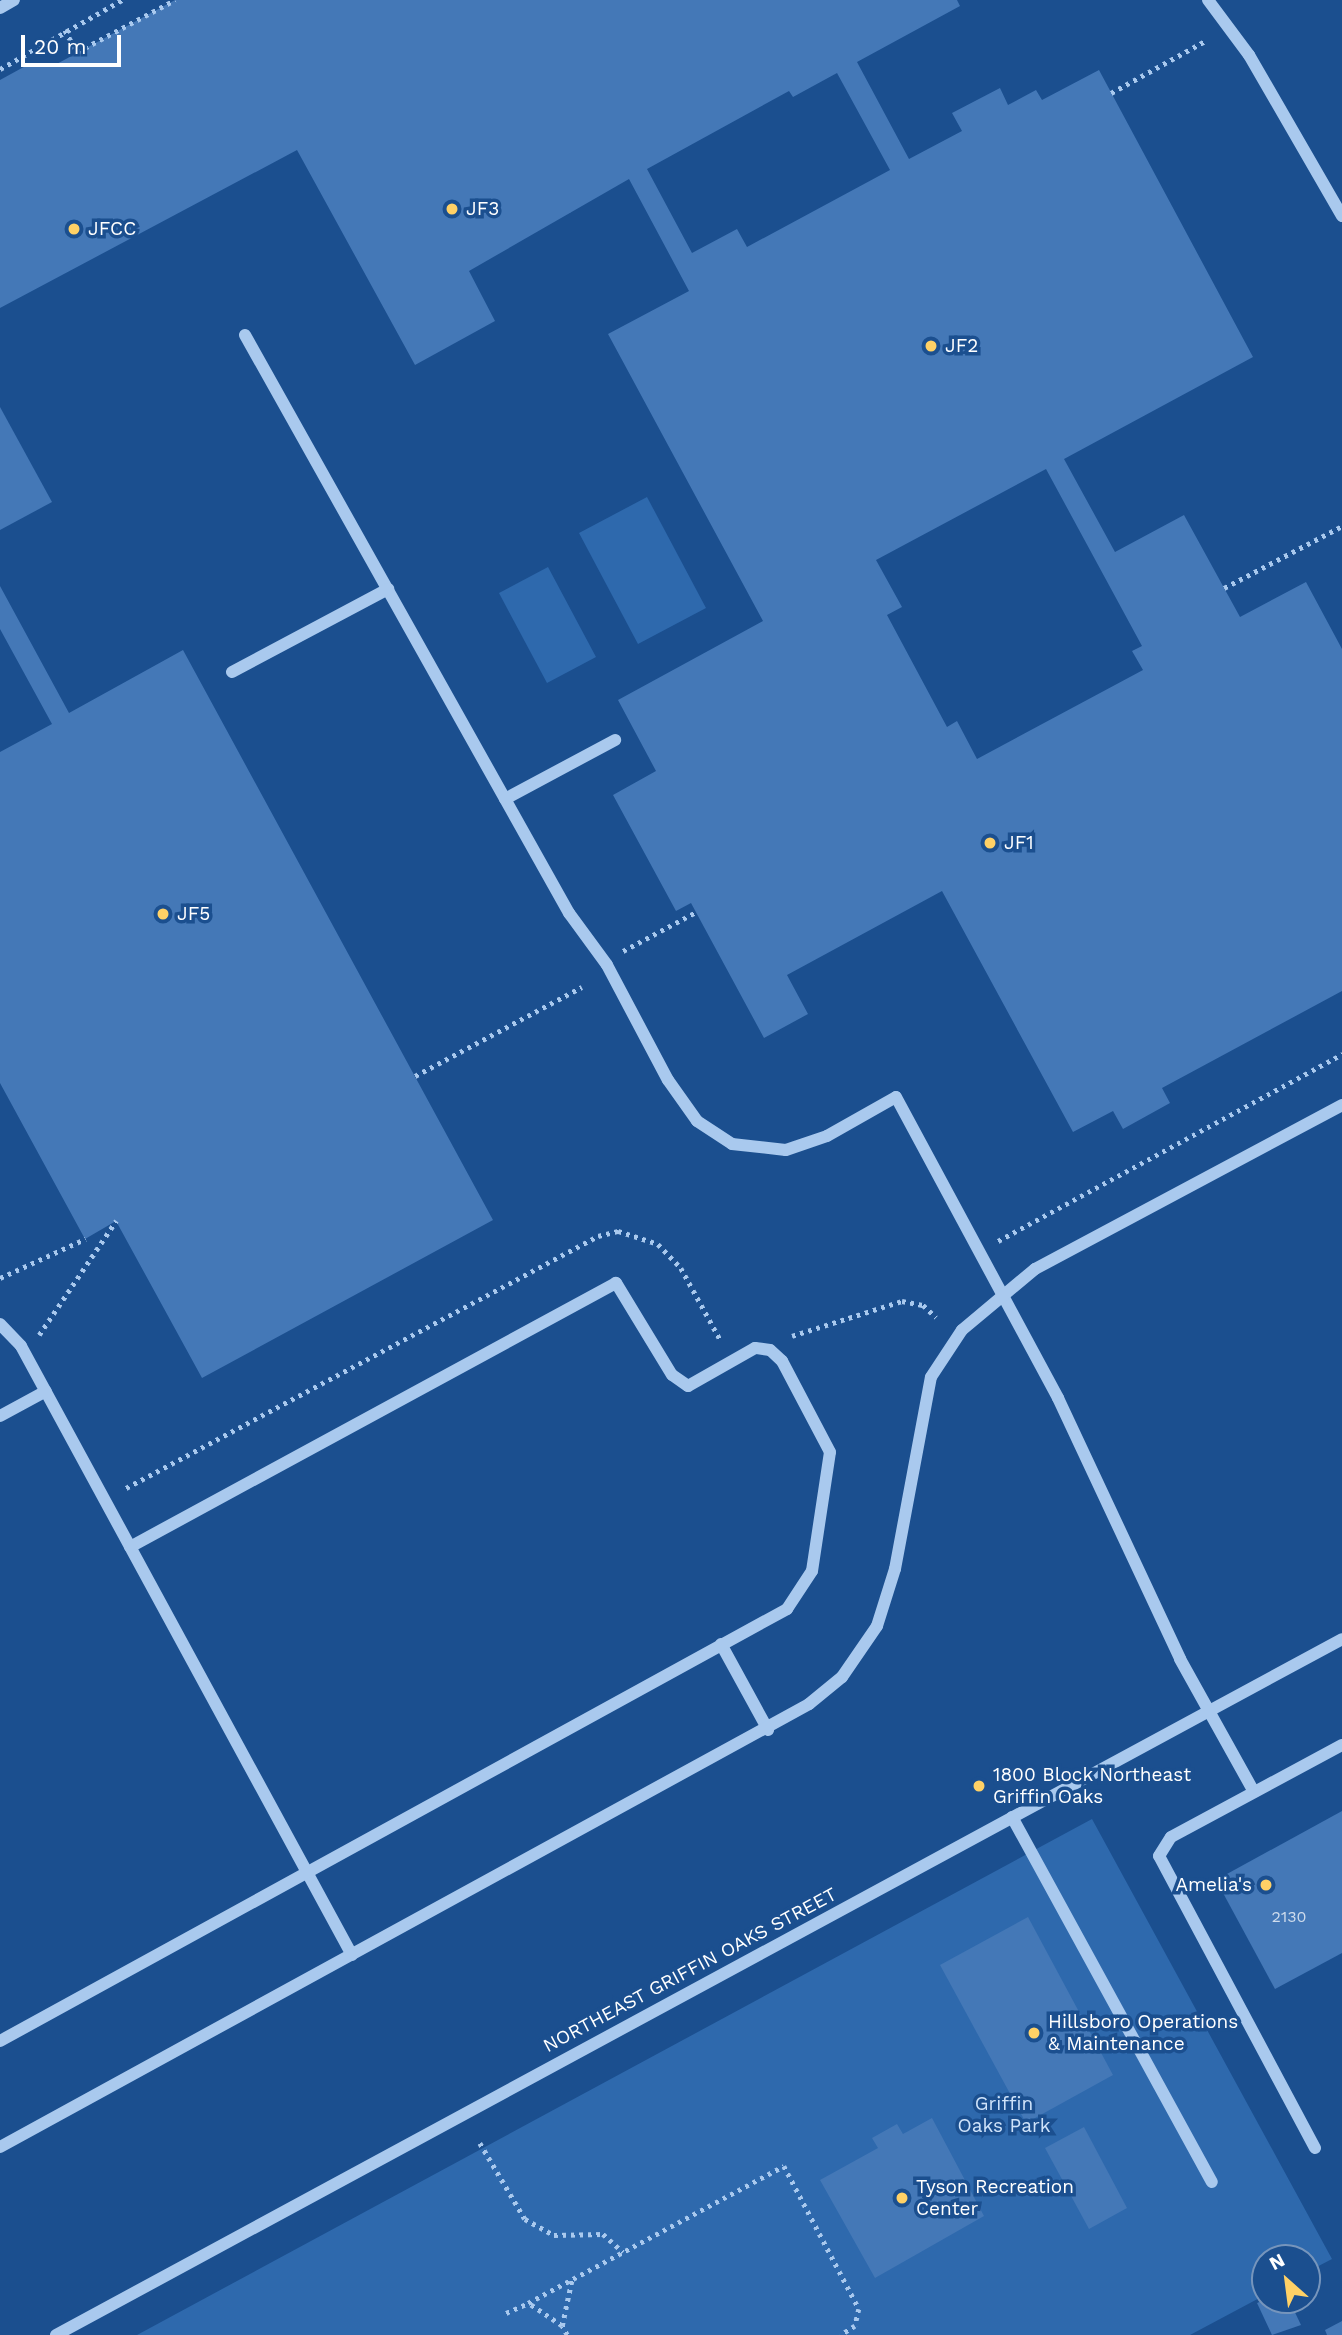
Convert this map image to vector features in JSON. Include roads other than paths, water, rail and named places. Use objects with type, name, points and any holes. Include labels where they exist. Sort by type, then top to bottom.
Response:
[{"type":"street","points":[[0,8],[14,0]]},
{"type":"street","points":[[1208,0],[1249,55],[1342,216]]},
{"type":"street","points":[[245,335],[569,913],[607,965],[668,1080],[697,1121],[732,1144],[786,1150],[827,1136],[897,1097],[1002,1293],[1209,1710],[1254,1792]]},
{"type":"street","points":[[232,673],[388,589]]},
{"type":"street","points":[[505,799],[615,740]]},
{"type":"street","points":[[0,2147],[768,1730],[842,1677],[877,1626],[895,1569],[931,1377],[946,1349],[1002,1293],[1057,1256],[1342,1105]]},
{"type":"street","points":[[0,2041],[787,1609],[806,1583],[830,1452],[782,1361],[770,1350],[755,1348],[688,1386],[672,1375],[616,1283],[130,1547]]},
{"type":"street","points":[[0,1324],[21,1346],[352,1955]]},
{"type":"street","points":[[0,1416],[46,1391]]},
{"type":"street","name":"NORTHEAST GRIFFIN OAKS STREET","points":[[56,2335],[1342,1639]]},
{"type":"street","points":[[721,1644],[768,1730]]},
{"type":"street","points":[[1315,2148],[1159,1856],[1171,1837],[1342,1745]]},
{"type":"street","points":[[1012,1817],[1212,2182]]},
{"type":"place","name":"JF3","points":[[452,209]]},
{"type":"place","name":"JFCC","points":[[74,229]]},
{"type":"place","name":"JF2","points":[[931,346]]},
{"type":"place","name":"JF1","points":[[990,843]]},
{"type":"place","name":"JF5","points":[[163,914]]},
{"type":"place","name":"1800 Block Northeast Griffin Oaks","points":[[979,1786]]},
{"type":"place","name":"Amelia's","points":[[1266,1885]]},
{"type":"place","name":"Hillsboro Operations & Maintenance","points":[[1034,2033]]},
{"type":"place","name":"Tyson Recreation Center","points":[[902,2198]]},
{"type":"park label","name":"Griffin Oaks Park","points":[[1004,2115]]}]
